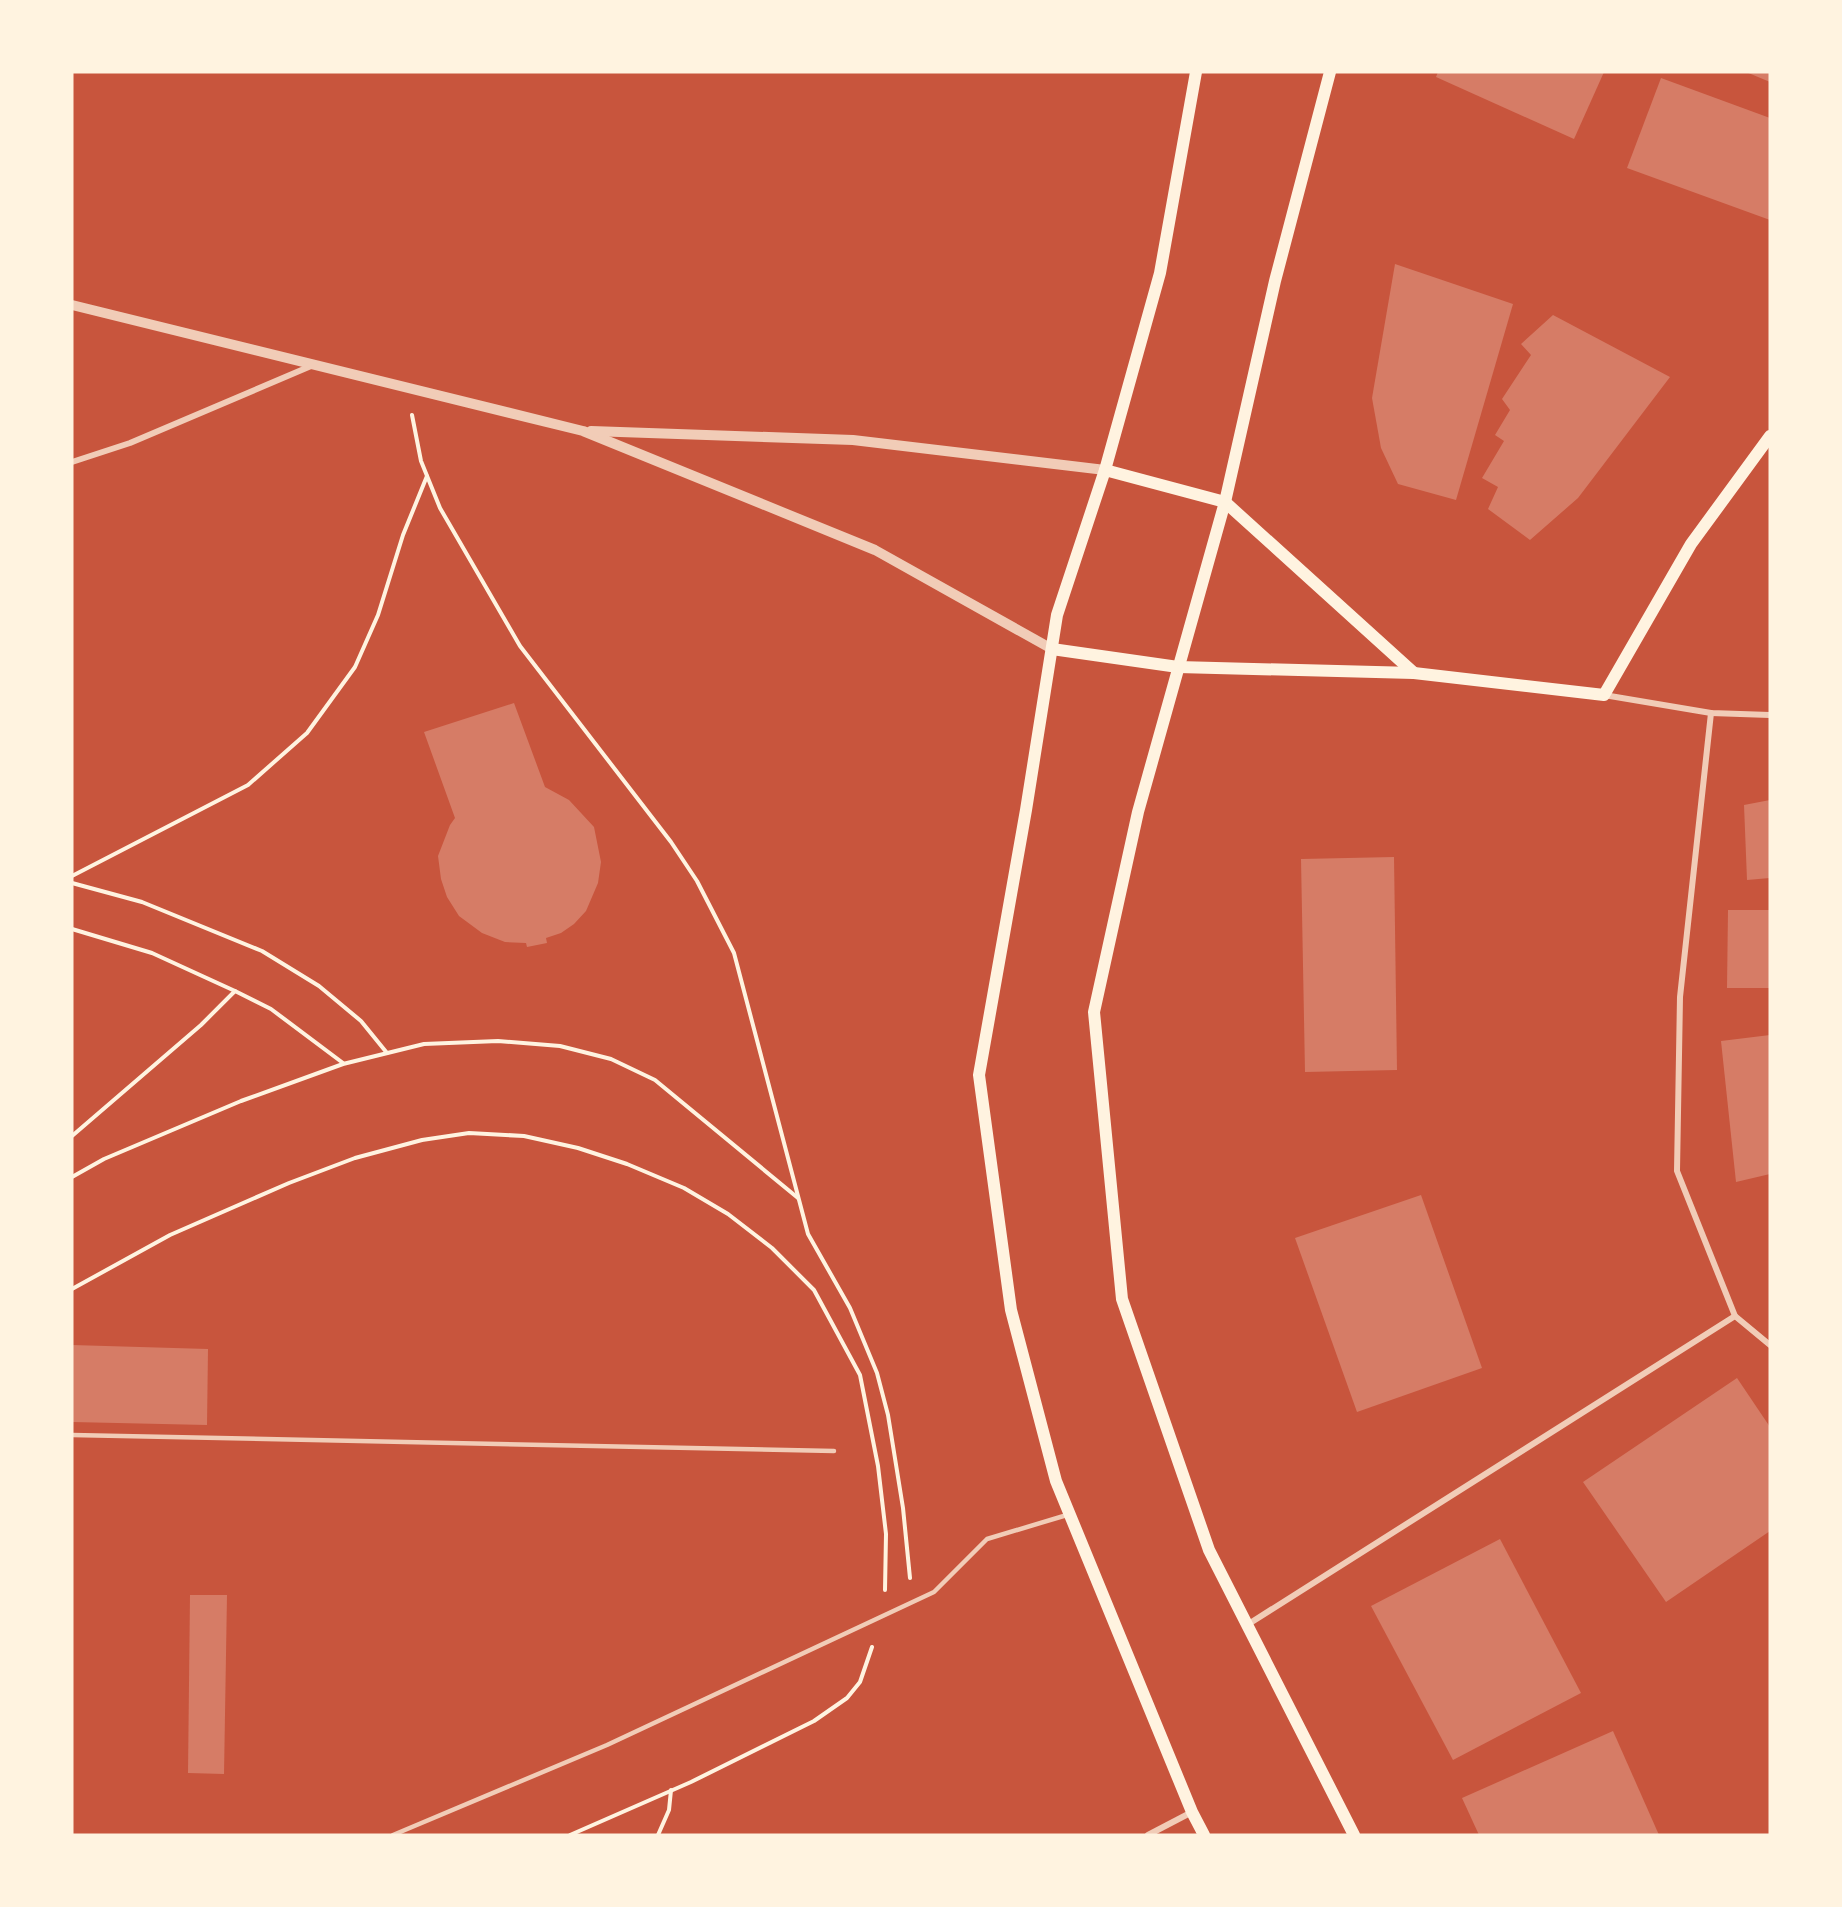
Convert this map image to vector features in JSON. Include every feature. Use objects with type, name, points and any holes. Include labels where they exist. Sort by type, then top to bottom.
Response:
[{"type":"main road","points":[[1196,72],[1160,273],[1105,470],[1057,615],[1024,822],[979,1075],[1011,1310],[1056,1481],[1192,1812],[1204,1835]]},
{"type":"main road","points":[[1330,72],[1275,281],[1225,502],[1138,812],[1094,1012],[1122,1299],[1209,1550],[1354,1835]]},
{"type":"main road","points":[[1052,649],[1178,667],[1414,673],[1604,695],[1691,544],[1770,436]]},
{"type":"main road","points":[[1105,470],[1225,502],[1414,673]]},
{"type":"street","points":[[72,304],[583,430],[875,550],[1052,649]]},
{"type":"street","points":[[72,462],[130,443],[316,363]]},
{"type":"street","points":[[583,430],[853,440],[1105,470]]},
{"type":"street","points":[[1604,695],[1711,713],[1770,715]]},
{"type":"street","points":[[1711,713],[1680,997],[1677,1171],[1735,1316],[1770,1345]]},
{"type":"street","points":[[1247,1625],[1735,1316]]},
{"type":"street","points":[[1148,1835],[1192,1812]]},
{"type":"lane","points":[[72,1435],[834,1451]]},
{"type":"lane","points":[[393,1835],[607,1745],[934,1592],[987,1539],[1070,1514]]},
{"type":"path","points":[[407,387],[421,461],[440,508],[520,646],[671,842],[697,881],[734,953],[808,1234],[850,1308],[877,1373],[888,1415],[901,1496],[913,1602]]},
{"type":"path","points":[[72,876],[248,785],[307,733],[355,667],[378,615],[404,535],[427,476]]},
{"type":"path","points":[[72,883],[142,902],[261,951],[319,986],[361,1021],[387,1053]]},
{"type":"path","points":[[72,929],[152,953],[235,991],[271,1009],[343,1064]]},
{"type":"path","points":[[72,1136],[201,1025],[235,991]]},
{"type":"path","points":[[72,1177],[104,1159],[241,1101],[343,1064],[424,1044],[498,1041],[560,1046],[611,1059],[655,1080],[799,1199]]},
{"type":"path","points":[[72,1289],[170,1235],[280,1187],[356,1158],[422,1140],[470,1133],[524,1136],[578,1148],[627,1164],[684,1188],[728,1214],[772,1248],[813,1290],[860,1376],[878,1466],[886,1534],[886,1580],[881,1617],[861,1682],[847,1698],[814,1721],[671,1790],[570,1835]]},
{"type":"path","points":[[658,1835],[669,1810],[671,1790]]},
{"type":"building","points":[[1438,72],[1604,72],[1574,139],[1436,77]]},
{"type":"building","points":[[1746,72],[1770,72],[1770,82]]},
{"type":"building","points":[[1661,78],[1770,118],[1770,220],[1627,168]]},
{"type":"building","points":[[1395,264],[1513,304],[1456,500],[1398,484],[1381,448],[1372,398]]},
{"type":"building","points":[[1553,315],[1670,377],[1578,498],[1530,540],[1488,509],[1498,487],[1482,478],[1504,441],[1495,435],[1510,410],[1502,399],[1531,355],[1521,344]]},
{"type":"building","points":[[514,703],[545,787],[569,800],[594,827],[601,862],[598,883],[586,911],[574,924],[561,933],[546,938],[547,943],[527,947],[526,943],[505,942],[482,933],[459,916],[447,897],[441,879],[438,856],[455,818],[424,732]]},
{"type":"building","points":[[1770,800],[1770,878],[1747,880],[1744,805]]},
{"type":"building","points":[[1394,857],[1397,1070],[1305,1072],[1301,859]]},
{"type":"building","points":[[1728,910],[1770,910],[1770,988],[1727,988]]},
{"type":"building","points":[[1770,1035],[1770,1174],[1736,1182],[1721,1041]]},
{"type":"building","points":[[1421,1195],[1482,1368],[1357,1412],[1295,1238]]},
{"type":"building","points":[[72,1345],[208,1349],[207,1425],[72,1422]]},
{"type":"building","points":[[1737,1378],[1770,1427],[1770,1531],[1666,1602],[1583,1482]]},
{"type":"building","points":[[1500,1539],[1581,1693],[1453,1760],[1371,1606]]},
{"type":"building","points":[[190,1595],[227,1595],[224,1774],[188,1773]]},
{"type":"building","points":[[1613,1731],[1659,1835],[1479,1835],[1462,1798]]}]
